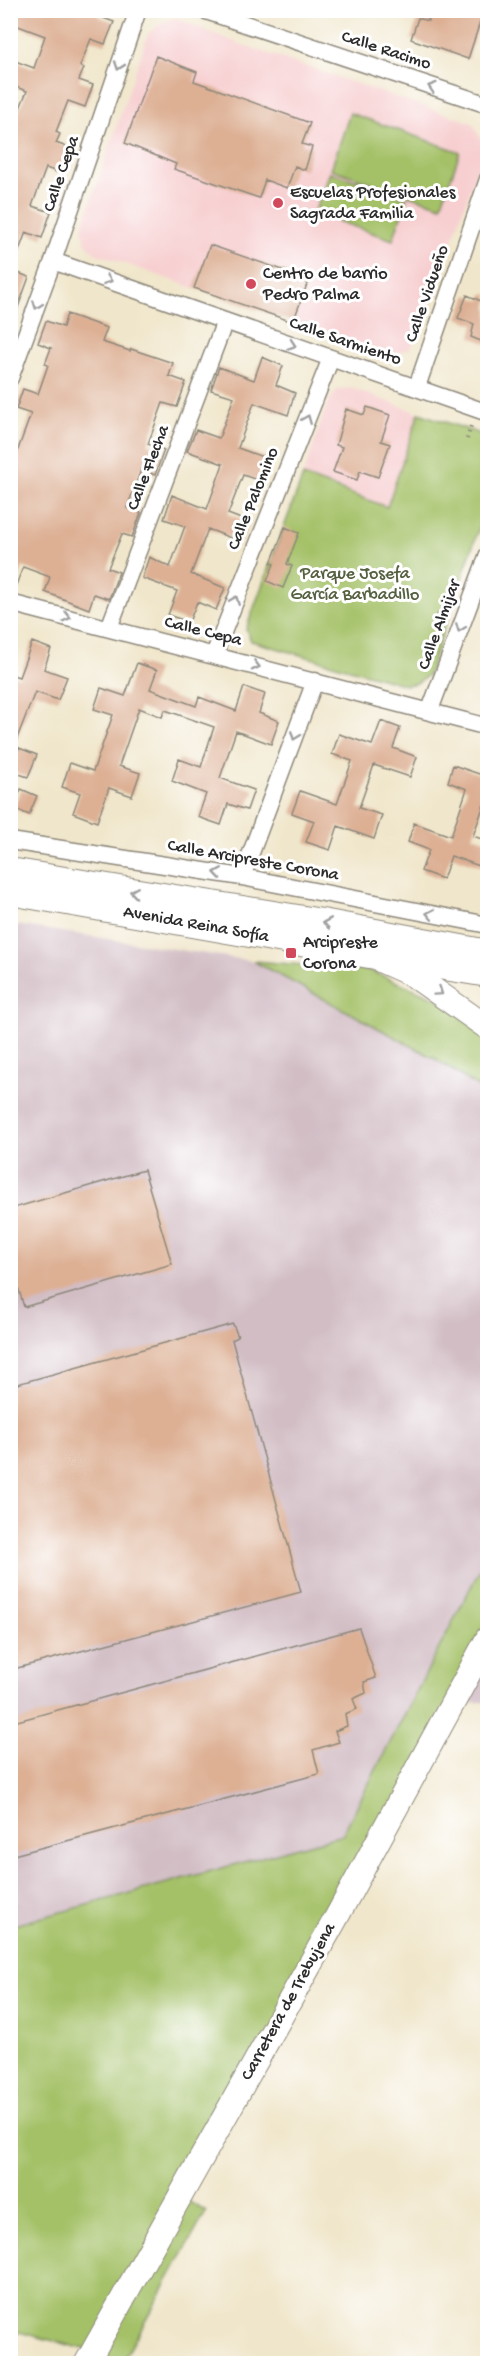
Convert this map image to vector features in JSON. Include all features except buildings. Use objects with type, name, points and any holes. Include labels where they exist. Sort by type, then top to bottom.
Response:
[{"type":"main road","name":"Avenida Reina Sofía","points":[[10,871],[322,922],[488,953]]},
{"type":"main road","name":"Avenida Reina Sofía","points":[[10,892],[369,956],[488,974]]},
{"type":"main road","points":[[369,956],[413,975],[488,1028]]},
{"type":"main road","name":"Carretera de Trebujena","points":[[86,2364],[335,1920],[488,1638]]},
{"type":"street","name":"Calle Cepa","points":[[10,378],[16,348],[53,261],[138,10]]},
{"type":"street","name":"Calle Racimo","points":[[203,10],[488,105]]},
{"type":"street","name":"Calle Vidueño","points":[[417,387],[488,179]]},
{"type":"street","name":"Calle Sarmiento","points":[[53,261],[488,413]]},
{"type":"street","name":"Calle Flecha","points":[[110,628],[225,321]]},
{"type":"street","name":"Calle Palomino","points":[[214,655],[331,358]]},
{"type":"street","name":"Calle Almijar","points":[[430,710],[488,554]]},
{"type":"street","name":"Calle Cepa","points":[[10,603],[430,710],[488,727]]},
{"type":"street","points":[[242,877],[315,681]]},
{"type":"street","name":"Calle Arcipreste Corona","points":[[10,841],[242,877],[488,925]]},
{"type":"path","points":[[467,439],[471,426]]},
{"type":"shaded area","name":"Escuelas Profesionales Sagrada Familia","points":[[175,18],[240,44],[472,123],[482,141],[481,159],[421,330],[409,349],[390,354],[293,322],[309,280],[210,246],[194,288],[95,253],[85,242],[82,228],[148,34],[163,22]]},
{"type":"shaded area","points":[[351,388],[419,413],[387,507],[303,476],[328,402],[337,390]]},
{"type":"shaded area","points":[[10,924],[253,961],[434,1058],[481,1089],[488,1103],[487,1556],[342,1835],[11,1926]]},
{"type":"shaded area","points":[[487,1649],[487,1702],[460,1703]]},
{"type":"green space","points":[[350,113],[460,152],[441,206],[331,169]]},
{"type":"green space","points":[[330,172],[407,198],[393,240],[314,213]]},
{"type":"green space","name":"Parque Josefa García Barbadillo","points":[[419,413],[487,436],[487,505],[428,675],[417,683],[406,685],[251,641],[246,629],[303,476],[387,507]]},
{"type":"green space","points":[[253,961],[368,970],[443,1001],[487,1034],[487,1103],[481,1089],[434,1058]]},
{"type":"green space","points":[[487,1556],[487,1649],[181,2197],[206,2212],[122,2363],[85,2363],[92,2351],[11,2330],[10,1926],[342,1835]]},
{"type":"place","name":"Escuelas Profesionales Sagrada Familia","points":[[278,203]]},
{"type":"place","name":"Centro de barrio Pedro Palma","points":[[251,284]]},
{"type":"place","name":"Arcipreste Corona","points":[[291,953]]}]
